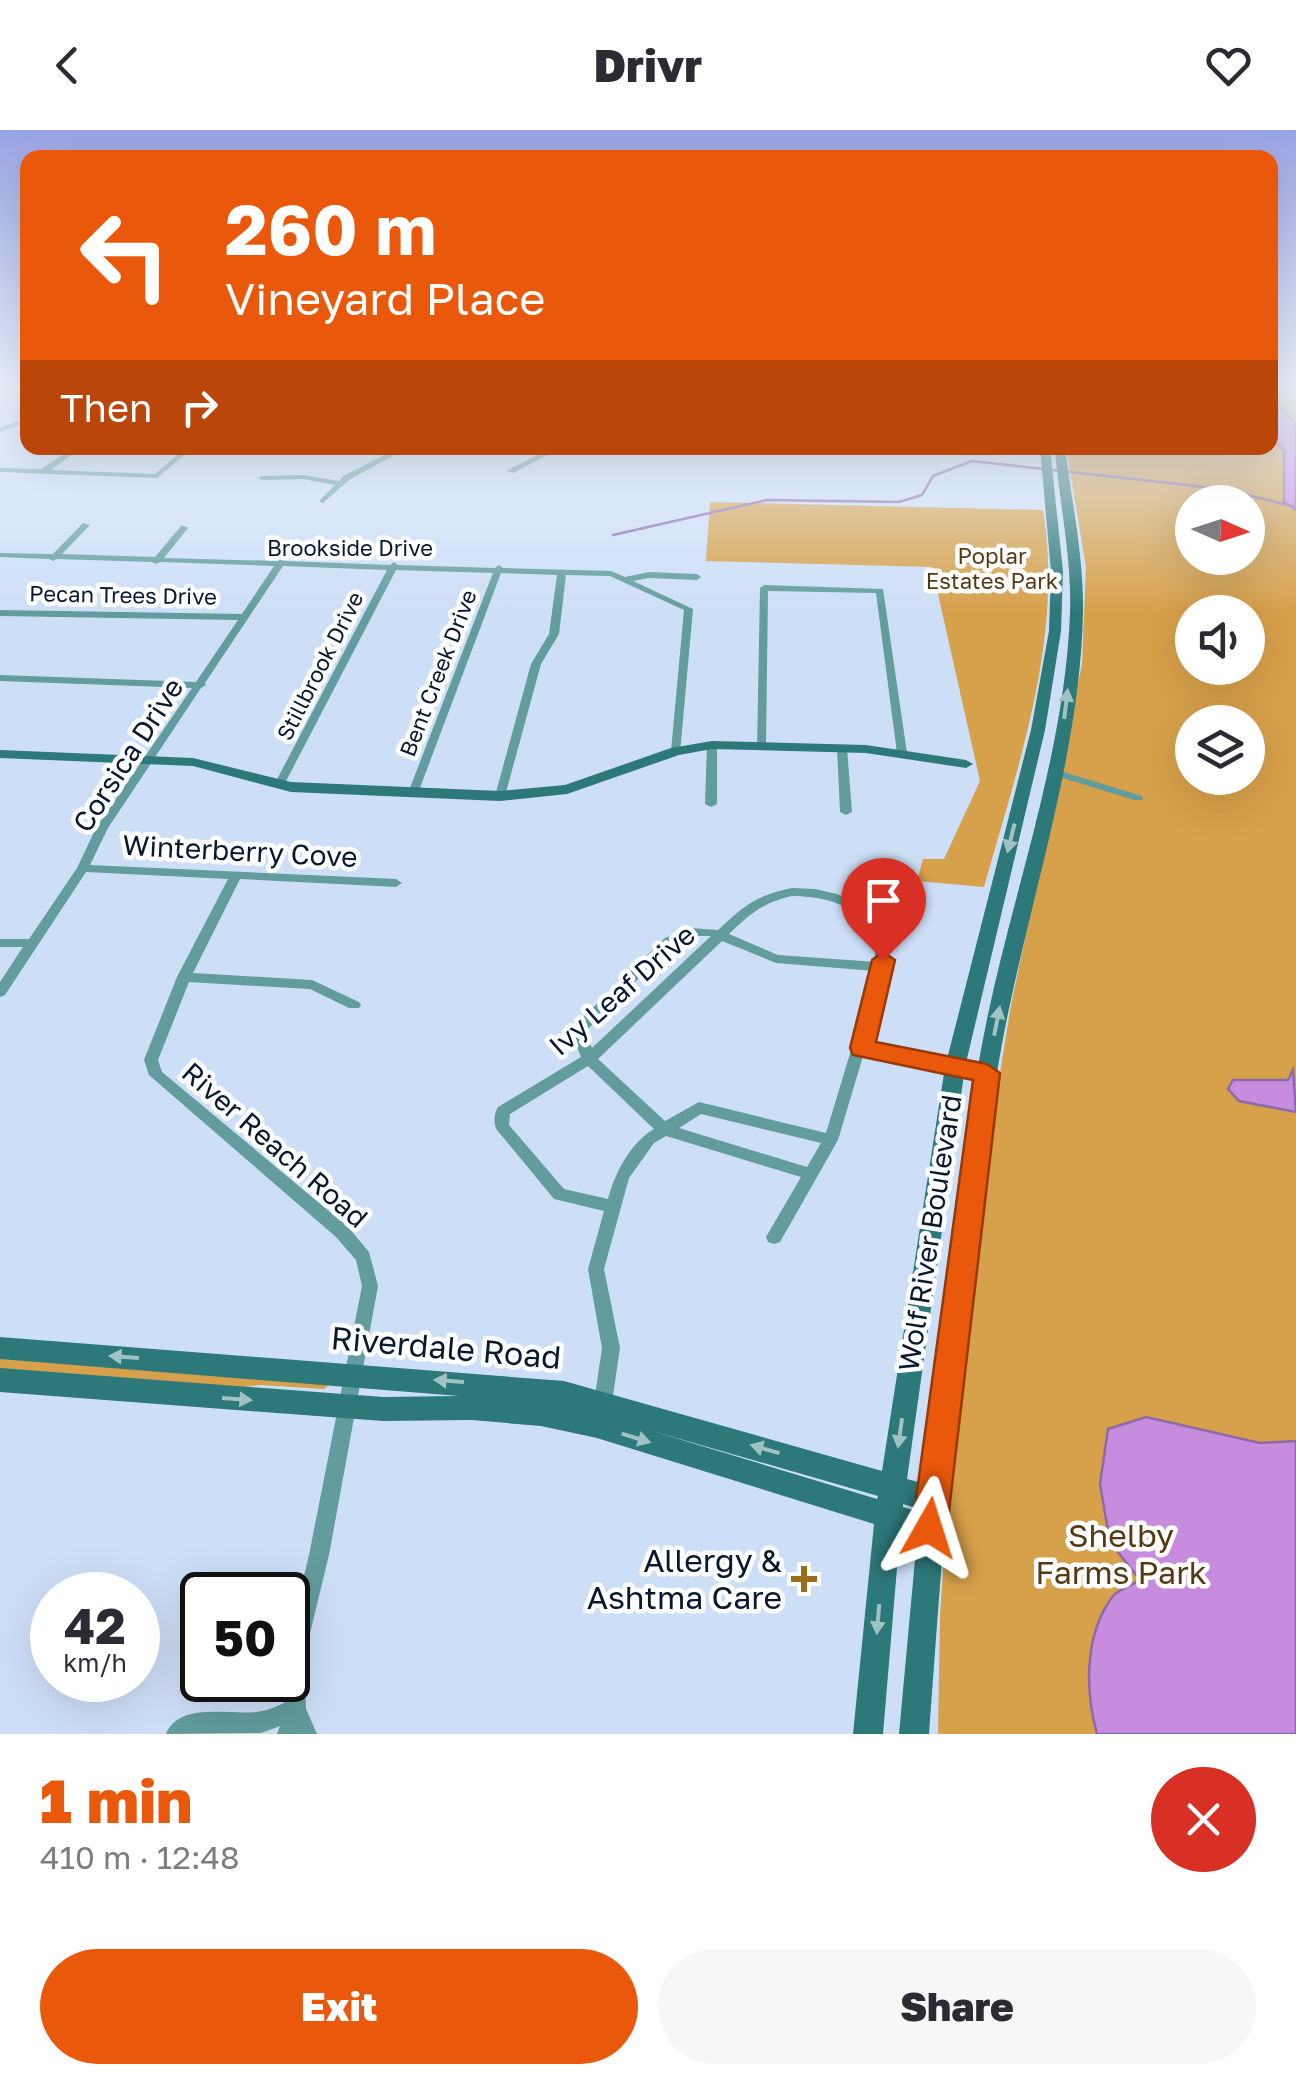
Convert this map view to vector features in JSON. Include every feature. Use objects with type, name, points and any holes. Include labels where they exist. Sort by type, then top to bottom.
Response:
[{"type":"main road","points":[[1046,463],[1055,495]]},
{"type":"main road","points":[[1055,495],[1064,482],[1062,463]]},
{"type":"main road","name":"Wolf River Boulevard","points":[[914,1734],[931,1514],[987,1073],[1012,944],[1054,772],[1076,634],[1076,573],[1055,495]]},
{"type":"main road","name":"Wolf River Boulevard","points":[[868,1734],[890,1502],[956,1068],[1038,730],[1052,647],[1057,571],[1055,495]]},
{"type":"main road","points":[[0,754],[220,765],[279,784],[500,796],[567,789],[676,751],[712,745],[842,748],[966,764]]},
{"type":"main road","name":"Riverdale Road","points":[[0,1348],[521,1386],[600,1415],[931,1514]]},
{"type":"main road","name":"Riverdale Road","points":[[0,1380],[344,1407],[600,1415]]},
{"type":"street","points":[[44,471],[56,463]]},
{"type":"street","points":[[0,470],[157,476],[172,463]]},
{"type":"street","points":[[323,500],[339,483],[376,463]]},
{"type":"street","points":[[510,471],[527,463]]},
{"type":"street","points":[[262,478],[303,477],[339,483]]},
{"type":"street","points":[[53,559],[86,525]]},
{"type":"street","points":[[156,562],[184,528]]},
{"type":"street","name":"Corsica Drive","points":[[0,992],[83,868],[102,828],[294,544]]},
{"type":"street","name":"Brookside Drive","points":[[0,556],[606,572],[625,580],[649,575],[696,577]]},
{"type":"street","name":"Stillbrook Drive","points":[[279,784],[394,564]]},
{"type":"street","name":"Bent Creek Drive","points":[[413,793],[499,568]]},
{"type":"street","points":[[500,796],[536,664],[554,634],[562,571]]},
{"type":"street","points":[[625,580],[689,609],[676,751]]},
{"type":"street","points":[[762,746],[764,588],[880,591],[902,753]]},
{"type":"street","name":"Pecan Trees Drive","points":[[0,613],[245,617]]},
{"type":"street","points":[[0,678],[200,684]]},
{"type":"street","points":[[711,804],[712,745]]},
{"type":"street","points":[[842,748],[846,812]]},
{"type":"street","points":[[1054,772],[1138,798]]},
{"type":"street","name":"Winterberry Cove","points":[[83,868],[396,883]]},
{"type":"street","name":"River Reach Road","points":[[236,877],[184,977],[152,1060],[156,1075],[342,1232],[363,1257],[369,1302],[344,1407],[322,1542],[294,1658],[295,1710]]},
{"type":"street","name":"Ivy Leaf Drive","points":[[613,1207],[559,1194],[500,1121],[504,1110],[589,1059],[750,907],[770,893],[847,900],[867,920],[883,955],[882,967]]},
{"type":"street","points":[[774,1236],[831,1140],[862,1048],[882,967],[776,959],[722,936],[699,931],[670,941],[581,1024],[579,1040],[589,1059],[664,1129],[810,1174]]},
{"type":"street","points":[[0,943],[32,943]]},
{"type":"street","points":[[184,977],[312,985],[354,1006]]},
{"type":"street","points":[[862,1048],[987,1073]]},
{"type":"street","points":[[600,1415],[611,1348],[596,1269],[613,1207],[632,1160],[664,1129],[699,1108],[831,1140]]},
{"type":"street","points":[[177,1734],[193,1724],[261,1722],[295,1710]]},
{"type":"street","points":[[288,1734],[295,1710]]},
{"type":"street","points":[[295,1710],[306,1734]]},
{"type":"green space","name":"Shelby Farms Park","points":[[1068,463],[1296,463],[1296,1734],[938,1734],[940,1615],[950,1467],[979,1203],[1011,1005],[1082,664],[1086,567]]},
{"type":"green space","name":"Poplar Estates Park","points":[[710,502],[1043,510],[1048,558],[1043,653],[1023,748],[984,887],[917,881],[923,859],[944,859],[980,781],[932,567],[706,561]]},
{"type":"green space","points":[[0,1356],[330,1384],[324,1389],[260,1385],[228,1389],[0,1372]]},
{"type":"shaded area","points":[[1284,463],[1296,463],[1296,510],[1284,502]]},
{"type":"shaded area","points":[[1293,1070],[1296,1112],[1239,1101],[1228,1089],[1233,1080],[1288,1080]]},
{"type":"shaded area","points":[[1146,1417],[1260,1443],[1296,1441],[1296,1734],[1097,1734],[1090,1700],[1092,1645],[1103,1611],[1113,1596],[1140,1580],[1110,1542],[1100,1484],[1108,1429]]},
{"type":"waterway","points":[[613,535],[767,500],[899,502],[922,495],[933,476],[967,463]]},
{"type":"waterway","points":[[989,463],[1223,489],[1296,507]]},
{"type":"place","name":"Allergy & Ashtma Care","points":[[804,1579]]},
{"type":"route","points":[[883,960],[862,1048],[987,1073],[929,1528]]}]
